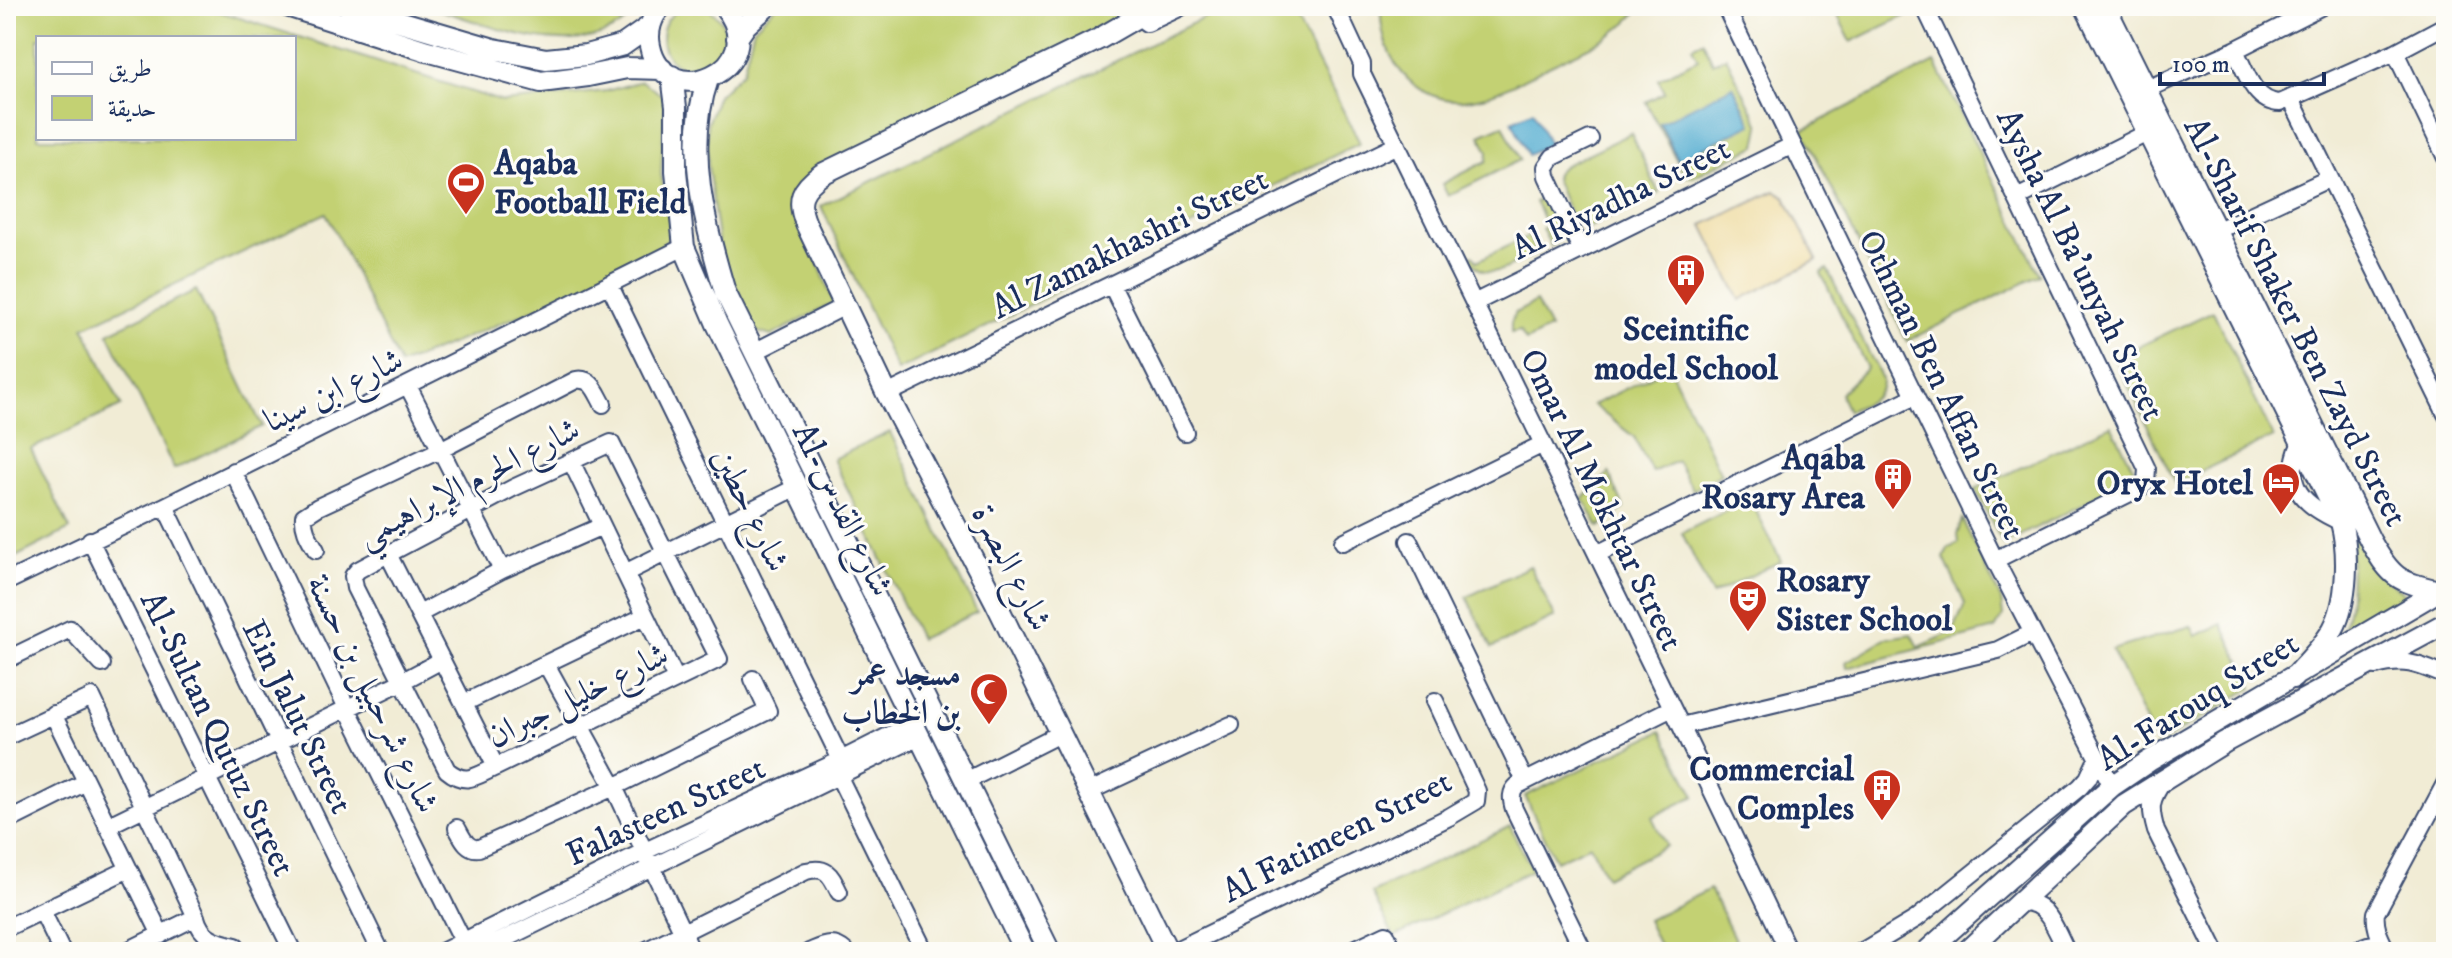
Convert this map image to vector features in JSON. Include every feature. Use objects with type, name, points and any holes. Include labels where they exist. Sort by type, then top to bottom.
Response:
[{"type":"main road","points":[[287,6],[427,51],[541,82],[627,68],[667,73],[683,81],[708,79],[717,75],[732,59],[737,38],[736,26],[724,6]]},
{"type":"main road","points":[[348,6],[494,49],[546,59],[586,55],[623,45],[657,12]]},
{"type":"main road","points":[[737,38],[767,6]]},
{"type":"main road","points":[[1099,39],[1156,6]]},
{"type":"main road","points":[[1099,39],[1132,28],[1179,6]]},
{"type":"main road","name":"Al-Sharif Shaker Ben Zayd Street","points":[[2085,6],[2147,133],[2387,569],[2404,582],[2443,589]]},
{"type":"main road","name":"Al-Sharif Shaker Ben Zayd Street","points":[[2105,6],[2216,231],[2301,442],[2341,522],[2346,554],[2344,592],[2338,619],[2327,639],[2293,678]]},
{"type":"main road","name":"Al-شارع القدس","points":[[657,12],[649,45],[667,73],[676,107],[676,171],[684,247],[717,324],[797,487],[852,574],[873,592],[1050,952]]},
{"type":"main road","name":"شارع البصرة","points":[[1099,39],[822,174],[806,188],[800,210],[887,394],[996,603],[1170,952]]},
{"type":"main road","name":"Al-شارع القدس","points":[[708,79],[702,95],[698,129],[699,174],[710,240],[725,292],[852,574],[855,605],[1025,952]]},
{"type":"main road","name":"Al-Farouq Street","points":[[1934,947],[2112,786],[2149,761],[2443,589]]},
{"type":"main road","points":[[855,605],[858,593],[866,590],[873,592]]},
{"type":"main road","name":"Al-Farouq Street","points":[[1963,952],[2124,805],[2225,742],[2446,623]]},
{"type":"main road","points":[[973,845],[981,848],[988,846],[993,836]]},
{"type":"main road","points":[[984,869],[986,863],[994,858],[1002,858],[1006,863]]},
{"type":"street","points":[[1323,6],[1353,68],[1362,74]]},
{"type":"street","points":[[1335,6],[1362,64],[1362,74]]},
{"type":"street","name":"Othman Ben Affan Street","points":[[1725,6],[1995,560],[2112,786]]},
{"type":"street","name":"Aysha Al Ba'unyah Street","points":[[1924,6],[2147,469],[2146,482],[2140,488],[1995,560]]},
{"type":"street","points":[[2145,90],[2235,50],[2322,6]]},
{"type":"street","points":[[2235,50],[2265,101],[2280,103],[2395,52],[2446,25]]},
{"type":"street","points":[[2395,52],[2446,158]]},
{"type":"street","name":"Omar Al Mokhtar Street","points":[[1362,74],[1789,952]]},
{"type":"street","points":[[2291,99],[2446,414]]},
{"type":"street","points":[[2429,122],[2446,114]]},
{"type":"street","points":[[2017,198],[2147,133]]},
{"type":"street","points":[[1581,249],[1547,176],[1546,167],[1553,157],[1590,139]]},
{"type":"street","name":"Al Zamakhashri Street","points":[[887,394],[1397,145]]},
{"type":"street","name":"Al Riyadha Street","points":[[1474,303],[1793,145]]},
{"type":"street","points":[[2216,231],[2330,178]]},
{"type":"street","name":"شارع ابن سينا","points":[[6,582],[684,247]]},
{"type":"street","name":"شارع حطين","points":[[609,284],[726,523],[925,952]]},
{"type":"street","points":[[1112,286],[1185,432]]},
{"type":"street","points":[[754,352],[845,306]]},
{"type":"street","points":[[316,550],[305,528],[304,516],[308,513],[576,380],[589,380],[603,404]]},
{"type":"street","points":[[408,386],[502,570]]},
{"type":"street","points":[[1597,554],[1915,396]]},
{"type":"street","name":"شارع الحرم الإبراهيمي","points":[[401,682],[355,588],[353,576],[358,570],[471,510],[611,443],[719,659]]},
{"type":"street","points":[[1343,542],[1543,444]]},
{"type":"street","points":[[571,461],[676,679]]},
{"type":"street","name":"شارع شرحبيل بن حسنة","points":[[233,471],[463,941]]},
{"type":"street","points":[[625,573],[797,487]]},
{"type":"street","name":"Ein Jalut Street","points":[[165,506],[381,952]]},
{"type":"street","points":[[419,614],[502,570],[602,526]]},
{"type":"street","name":"Al-Sultan Qutuz Street","points":[[90,540],[293,952]]},
{"type":"street","points":[[1409,541],[1525,781]]},
{"type":"street","points":[[388,554],[496,767]]},
{"type":"street","points":[[464,703],[645,616]]},
{"type":"street","points":[[6,660],[70,629],[102,664]]},
{"type":"street","points":[[1681,726],[1998,650],[2032,633]]},
{"type":"street","name":"شارع خليل جبران","points":[[401,682],[447,770],[460,780],[496,767],[719,659]]},
{"type":"street","points":[[107,826],[442,660]]},
{"type":"street","points":[[2352,674],[2395,661],[2410,662],[2446,676]]},
{"type":"street","points":[[546,664],[614,787],[692,952]]},
{"type":"street","points":[[457,828],[464,842],[479,848],[614,787],[768,711],[753,679]]},
{"type":"street","points":[[6,737],[92,697],[203,934],[236,946],[239,952]]},
{"type":"street","name":"Al Fatimeen Street","points":[[1170,952],[1435,824],[1476,801],[1477,791],[1435,701]]},
{"type":"street","points":[[1584,952],[1514,809],[1513,789],[1672,708]]},
{"type":"street","points":[[53,714],[161,935]]},
{"type":"street","points":[[1090,791],[1231,725]]},
{"type":"street","name":"Falasteen Street","points":[[442,952],[647,859],[917,729]]},
{"type":"street","points":[[966,781],[1061,733]]},
{"type":"street","points":[[1861,952],[1916,919],[2080,787],[2097,759]]},
{"type":"street","points":[[2165,779],[2151,804],[2156,831],[2216,952]]},
{"type":"street","points":[[6,822],[86,782]]},
{"type":"street","points":[[2386,952],[2375,922],[2376,913],[2446,782]]},
{"type":"street","name":"Falasteen Street","points":[[478,952],[647,859]]},
{"type":"street","points":[[643,952],[806,871],[818,868],[824,871],[832,877],[839,892]]},
{"type":"street","points":[[6,928],[129,869]]},
{"type":"street","points":[[2016,904],[2031,902],[2042,909],[2067,952]]},
{"type":"street","points":[[42,911],[62,952]]},
{"type":"street","points":[[125,952],[196,917]]},
{"type":"street","points":[[1348,952],[1386,934],[1394,952]]},
{"type":"street","points":[[809,952],[828,944],[838,945],[846,952]]},
{"type":"street","points":[[2356,952],[2369,944],[2376,944],[2386,952]]},
{"type":"street","points":[[1934,947],[1963,952]]},
{"type":"green space","points":[[6,6],[202,6],[503,102],[607,91],[641,81],[665,97],[661,174],[672,235],[657,250],[596,284],[400,365],[326,213],[84,327],[121,406],[31,449],[70,529],[6,562]]},
{"type":"green space","points":[[427,6],[640,6],[618,27],[596,36],[573,40],[523,35]]},
{"type":"green space","points":[[688,6],[700,6],[717,15],[724,26],[724,50],[717,61],[700,70],[688,70],[676,65],[667,56],[662,44],[662,32],[667,20],[676,11]]},
{"type":"green space","points":[[776,6],[1156,6],[806,182],[797,210],[834,303],[771,336],[755,331],[737,296],[719,247],[708,166],[707,124],[718,95],[743,71],[754,28]]},
{"type":"green space","points":[[1228,6],[1289,6],[1360,143],[897,371],[821,206]]},
{"type":"green space","points":[[1381,6],[1641,6],[1613,33],[1591,46],[1501,90],[1460,100],[1440,98],[1423,91],[1408,79],[1387,47]]},
{"type":"green space","points":[[1833,6],[1910,6],[1913,12],[1851,42]]},
{"type":"green space","points":[[1703,41],[1713,63],[1726,57],[1760,126],[1756,146],[1693,177],[1685,176],[1646,102],[1665,92],[1658,79],[1698,59],[1692,47]]},
{"type":"green space","points":[[1935,62],[2040,275],[1907,341],[1803,130]]},
{"type":"green space","points":[[1503,125],[1520,160],[1448,196],[1442,184],[1487,161],[1488,152],[1480,135]]},
{"type":"green space","points":[[1631,133],[1659,193],[1586,229],[1575,220],[1567,207],[1555,179],[1556,173],[1563,166]]},
{"type":"green space","points":[[1545,197],[1562,230],[1558,241],[1551,246],[1542,229],[1547,226],[1535,202]]},
{"type":"green space","points":[[1528,236],[1536,253],[1509,267],[1483,271],[1469,257],[1473,255],[1477,261]]},
{"type":"green space","points":[[1827,269],[1882,379],[1876,396],[1848,411],[1840,394],[1867,368],[1821,273]]},
{"type":"green space","points":[[196,290],[262,426],[174,469],[108,333]]},
{"type":"green space","points":[[1536,302],[1550,329],[1526,341],[1520,331],[1511,333],[1511,323],[1515,313]]},
{"type":"green space","points":[[2213,311],[2273,437],[2175,484],[2115,358]]},
{"type":"green space","points":[[1669,367],[1721,474],[1693,490],[1677,461],[1652,472],[1634,437],[1593,405]]},
{"type":"green space","points":[[2111,425],[2135,471],[2132,480],[2003,544],[1975,489]]},
{"type":"green space","points":[[890,432],[977,612],[920,639],[833,459]]},
{"type":"green space","points":[[1609,473],[1624,508],[1599,527],[1583,499]]},
{"type":"green space","points":[[1750,499],[1781,561],[1712,595],[1682,533]]},
{"type":"green space","points":[[1962,519],[2001,599],[2003,616],[1995,629],[1847,668],[1846,662],[1887,638],[1912,634],[1919,647],[1953,632],[1965,604],[1944,558],[1948,549],[1958,543]]},
{"type":"green space","points":[[2353,524],[2379,574],[2406,595],[2334,646],[2350,602]]},
{"type":"green space","points":[[1530,566],[1555,617],[1492,648],[1467,597]]},
{"type":"green space","points":[[2222,624],[2253,687],[2157,745],[2112,650],[2191,626],[2196,636]]},
{"type":"green space","points":[[1661,731],[1695,796],[1652,817],[1666,846],[1606,877],[1590,845],[1556,861],[1525,796]]},
{"type":"green space","points":[[1510,826],[1532,870],[1394,937],[1372,893]]},
{"type":"green space","points":[[1710,889],[1741,952],[1662,952],[1647,920]]},
{"type":"sand","points":[[1775,191],[1785,197],[1817,260],[1740,300],[1703,225]]},
{"type":"water","points":[[1733,86],[1752,124],[1678,160],[1660,123]]},
{"type":"water","points":[[1533,111],[1549,144],[1528,155],[1512,121]]},
{"type":"place","name":"Aqaba Football Field","points":[[466,216]]},
{"type":"place","name":"Sceintific model School","points":[[1686,307]]},
{"type":"place","name":"Aqaba Rosary Area","points":[[1893,511]]},
{"type":"place","name":"Oryx Hotel","points":[[2281,516]]},
{"type":"place","name":"Rosary Sister School","points":[[1748,633]]},
{"type":"place","name":"مسجد عمر بن الخطاب","points":[[989,726]]},
{"type":"place","name":"Commercial Comples","points":[[1882,822]]}]
